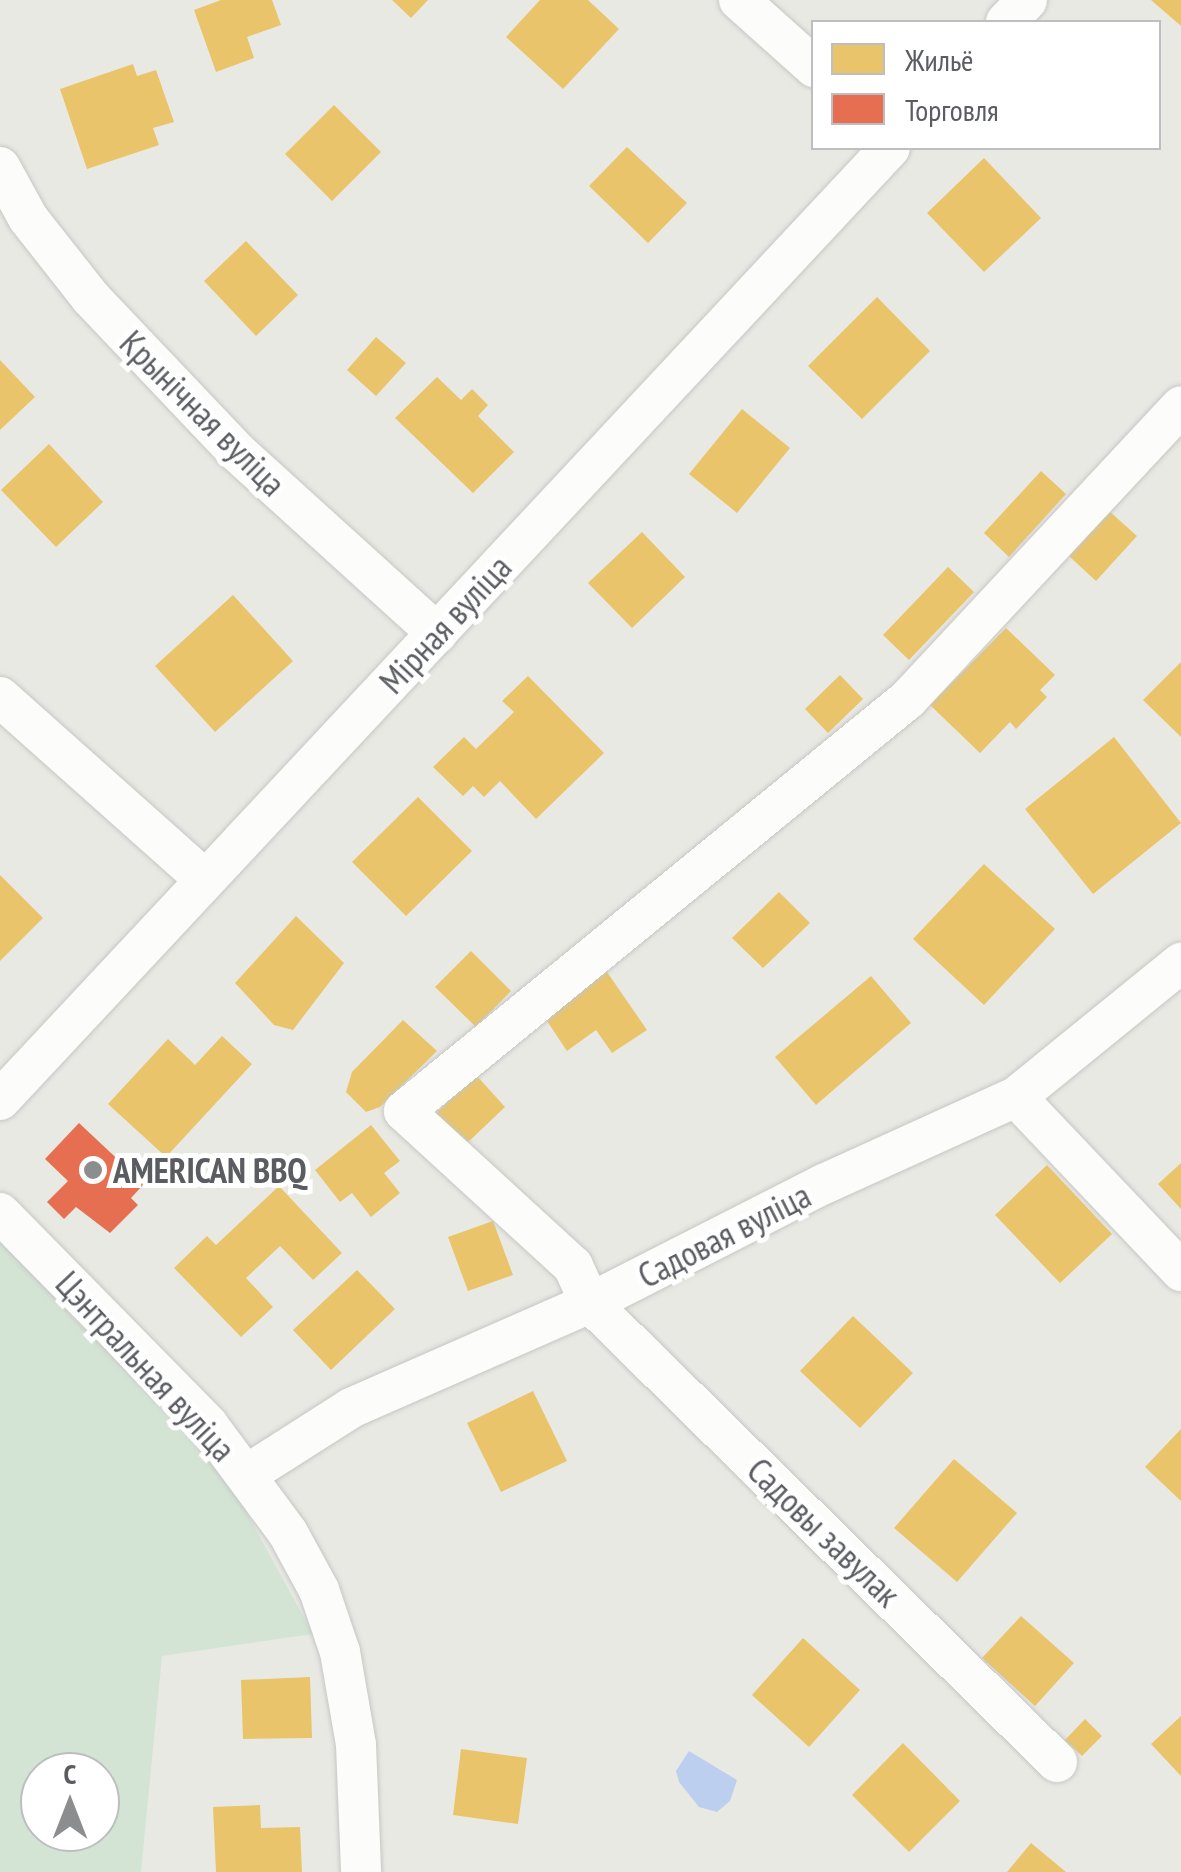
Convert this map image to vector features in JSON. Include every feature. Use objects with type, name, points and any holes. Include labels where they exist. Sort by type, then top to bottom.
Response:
[{"type":"street","points":[[739,0],[811,64]]},
{"type":"street","points":[[1008,20],[1027,0]]},
{"type":"street","name":"Мірная вуліца","points":[[0,1100],[203,878],[888,150]]},
{"type":"street","name":"Крынічная вуліца","points":[[0,167],[28,218],[91,298],[234,450],[437,633]]},
{"type":"street","name":"Садовы завулак","points":[[1057,1762],[590,1303],[573,1266],[404,1111],[908,699],[1181,406]]},
{"type":"street","points":[[0,697],[203,878]]},
{"type":"street","name":"Садовая вуліца","points":[[246,1475],[351,1408],[590,1303],[824,1184],[1016,1097],[1181,963]]},
{"type":"street","points":[[1016,1097],[1181,1272]]},
{"type":"street","name":"Цэнтральная вуліца","points":[[0,1213],[208,1425],[288,1533],[319,1590],[340,1652],[356,1745],[361,1872]]},
{"type":"green space","points":[[0,1242],[221,1466],[313,1634],[162,1656],[141,1872],[0,1872]]},
{"type":"water","points":[[689,1751],[737,1780],[730,1801],[717,1812],[699,1807],[679,1782],[676,1771]]},
{"type":"building: Жильё","points":[[221,0],[272,0],[281,25],[247,37],[254,58],[216,72],[194,10]]},
{"type":"building: Жильё","points":[[392,0],[428,0],[411,18]]},
{"type":"building: Жильё","points":[[540,0],[588,0],[619,29],[563,89],[506,37]]},
{"type":"building: Жильё","points":[[1151,0],[1181,0],[1181,26]]},
{"type":"building: Жильё","points":[[133,64],[137,76],[156,70],[174,122],[153,128],[159,145],[87,169],[60,89]]},
{"type":"building: Жильё","points":[[334,105],[381,152],[332,201],[285,154]]},
{"type":"building: Жильё","points":[[627,147],[687,203],[648,243],[589,186]]},
{"type":"building: Жильё","points":[[984,158],[1041,218],[984,272],[927,213]]},
{"type":"building: Жильё","points":[[246,241],[298,295],[256,336],[204,281]]},
{"type":"building: Жильё","points":[[877,297],[930,351],[862,419],[808,366]]},
{"type":"building: Жильё","points":[[376,337],[406,363],[376,396],[347,370]]},
{"type":"building: Жильё","points":[[0,360],[35,397],[0,430]]},
{"type":"building: Жильё","points":[[437,377],[461,400],[472,389],[488,405],[478,416],[514,452],[473,493],[395,418]]},
{"type":"building: Жильё","points":[[742,409],[790,448],[737,513],[689,474]]},
{"type":"building: Жильё","points":[[49,444],[103,502],[56,547],[1,490]]},
{"type":"building: Жильё","points":[[1041,471],[1066,494],[1009,557],[984,533]]},
{"type":"building: Жильё","points":[[1109,511],[1137,536],[1096,581],[1069,556]]},
{"type":"building: Жильё","points":[[642,532],[685,577],[632,628],[588,583]]},
{"type":"building: Жильё","points":[[948,567],[974,592],[909,660],[883,635]]},
{"type":"building: Жильё","points":[[233,595],[293,661],[215,732],[155,666]]},
{"type":"building: Жильё","points":[[1006,628],[1055,675],[1040,690],[1047,697],[1016,729],[1010,722],[980,753],[930,705]]},
{"type":"building: Жильё","points":[[1181,662],[1181,737],[1143,700]]},
{"type":"building: Жильё","points":[[840,675],[863,699],[828,733],[805,709]]},
{"type":"building: Жильё","points":[[528,676],[604,753],[536,819],[500,781],[484,797],[473,786],[463,796],[433,767],[464,737],[476,749],[514,712],[502,701]]},
{"type":"building: Жильё","points":[[1114,737],[1181,823],[1093,894],[1025,809]]},
{"type":"building: Жильё","points":[[418,797],[472,851],[406,916],[352,862]]},
{"type":"building: Жильё","points":[[984,864],[1055,929],[984,1005],[913,939]]},
{"type":"building: Жильё","points":[[0,875],[43,918],[0,961]]},
{"type":"building: Жильё","points":[[779,892],[810,923],[763,968],[732,938]]},
{"type":"building: Жильё","points":[[296,916],[344,963],[293,1030],[274,1025],[235,983]]},
{"type":"building: Жильё","points":[[471,951],[511,991],[476,1027],[435,987]]},
{"type":"building: Жильё","points":[[607,972],[647,1030],[612,1053],[596,1030],[567,1051],[543,1015]]},
{"type":"building: Жильё","points":[[871,976],[911,1023],[816,1105],[775,1057]]},
{"type":"building: Жильё","points":[[403,1020],[437,1051],[380,1107],[366,1112],[346,1092],[352,1072]]},
{"type":"building: Жильё","points":[[222,1036],[252,1064],[166,1157],[108,1104],[168,1039],[195,1065]]},
{"type":"building: Жильё","points":[[476,1075],[505,1107],[464,1146],[435,1114]]},
{"type":"building: Жильё","points":[[371,1125],[400,1161],[384,1173],[400,1193],[371,1217],[352,1193],[340,1202],[315,1170]]},
{"type":"building: Жильё","points":[[1181,1163],[1181,1209],[1158,1184]]},
{"type":"building: Жильё","points":[[1047,1165],[1112,1234],[1060,1283],[995,1215]]},
{"type":"building: Жильё","points":[[279,1186],[342,1253],[313,1280],[280,1246],[246,1278],[273,1307],[241,1337],[174,1268],[207,1236],[216,1245]]},
{"type":"building: Жильё","points":[[493,1221],[513,1275],[468,1291],[448,1237]]},
{"type":"building: Жильё","points":[[357,1270],[395,1309],[331,1370],[293,1330]]},
{"type":"building: Жильё","points":[[853,1316],[913,1373],[860,1428],[800,1371]]},
{"type":"building: Жильё","points":[[533,1391],[567,1461],[501,1492],[467,1423]]},
{"type":"building: Жильё","points":[[1181,1429],[1181,1501],[1145,1467]]},
{"type":"building: Жильё","points":[[954,1459],[1017,1513],[957,1582],[894,1528]]},
{"type":"building: Жильё","points":[[1021,1616],[1074,1663],[1035,1706],[982,1658]]},
{"type":"building: Жильё","points":[[803,1638],[860,1690],[809,1747],[752,1695]]},
{"type":"building: Жильё","points":[[310,1677],[312,1738],[243,1739],[241,1680]]},
{"type":"building: Жильё","points":[[1181,1716],[1181,1776],[1151,1744]]},
{"type":"building: Жильё","points":[[1085,1719],[1102,1736],[1082,1756],[1065,1740]]},
{"type":"building: Жильё","points":[[903,1743],[960,1801],[909,1852],[852,1795]]},
{"type":"building: Жильё","points":[[461,1749],[527,1758],[518,1824],[453,1815]]},
{"type":"building: Жильё","points":[[260,1805],[261,1828],[300,1827],[302,1872],[216,1872],[213,1807]]},
{"type":"building: Жильё","points":[[1031,1843],[1066,1872],[1007,1872]]},
{"type":"building: Торговля","name":"AMERICAN BBQ","points":[[79,1123],[144,1184],[131,1198],[138,1205],[110,1233],[76,1207],[64,1219],[47,1202],[68,1181],[45,1159]]},
{"type":"place","name":"AMERICAN BBQ","points":[[93,1170]]}]
